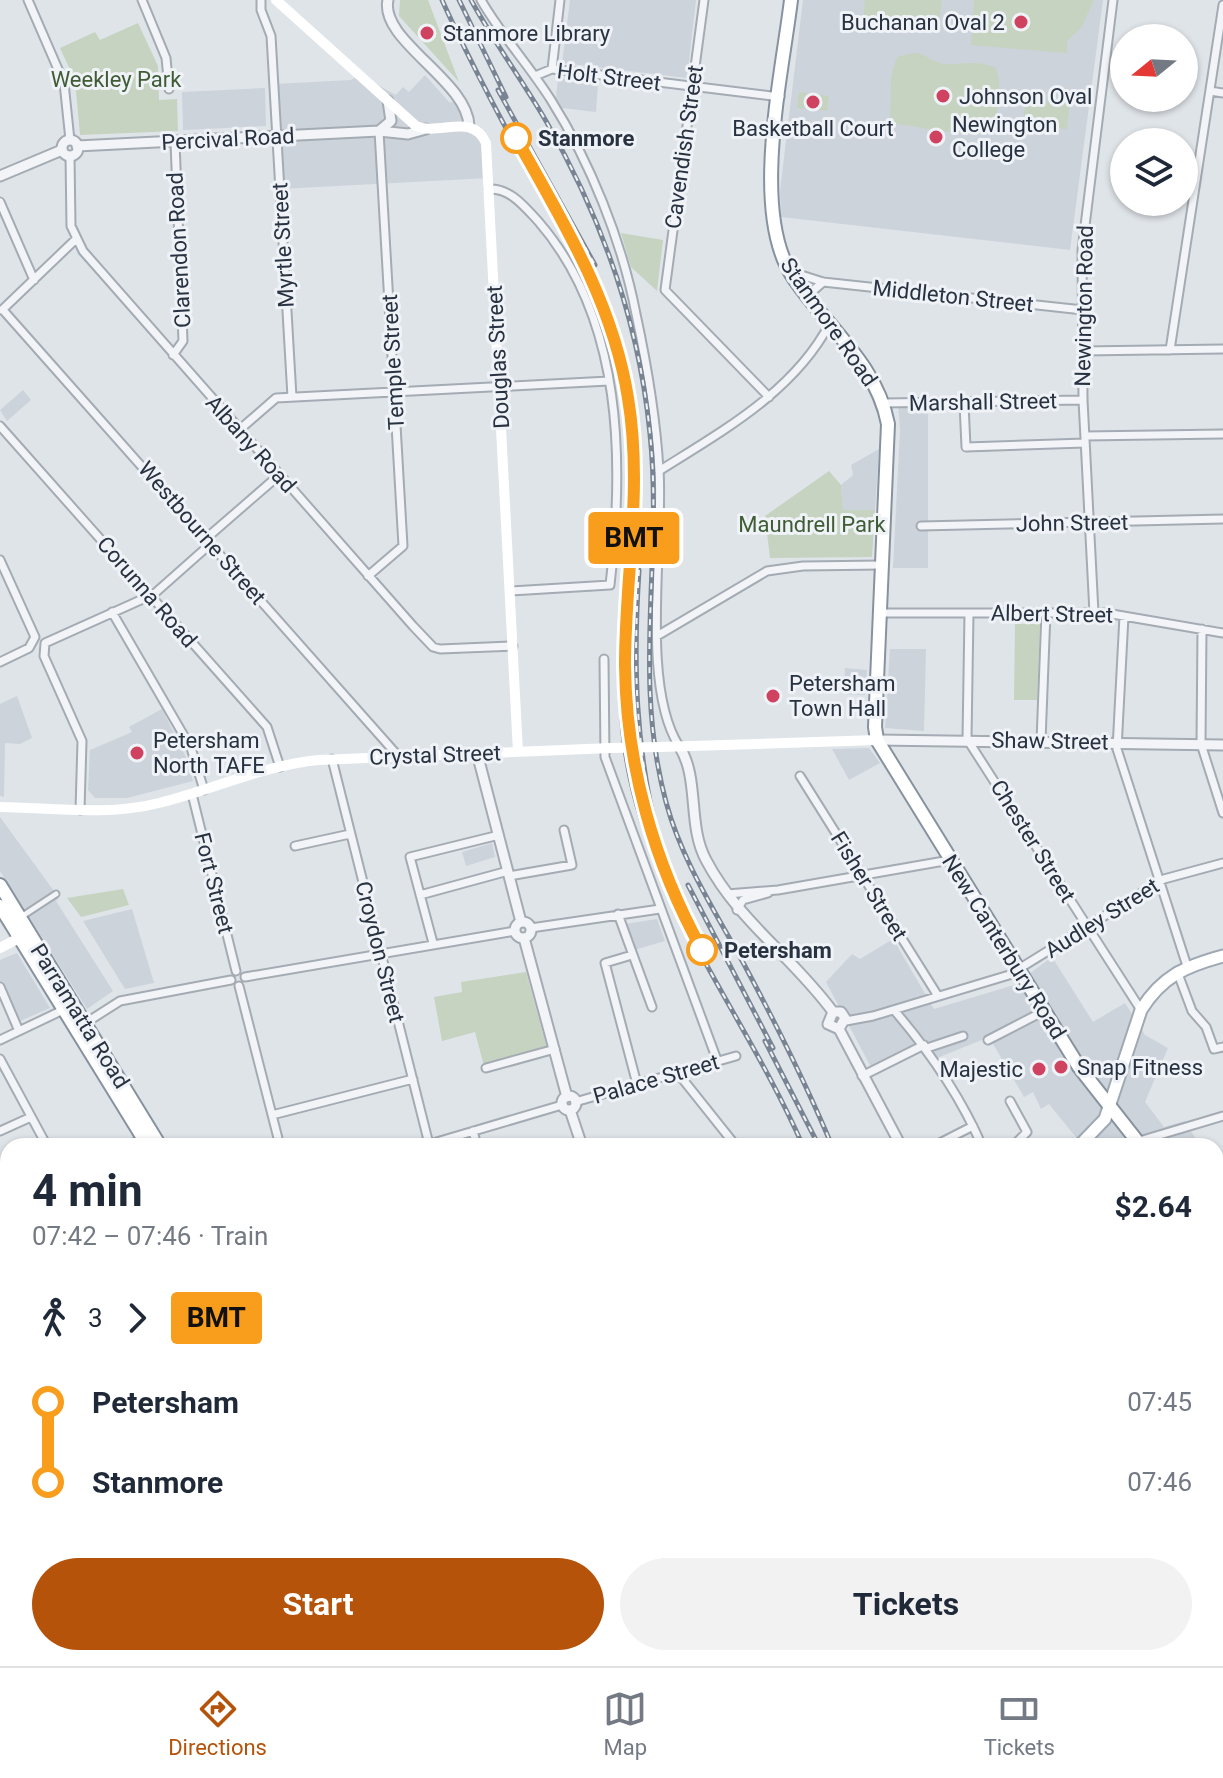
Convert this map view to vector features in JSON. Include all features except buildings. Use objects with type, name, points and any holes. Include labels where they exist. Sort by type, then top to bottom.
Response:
[{"type":"highway","name":"Stanmore Road","points":[[791,0],[770,210],[775,240],[789,270],[807,296],[866,366],[884,403],[889,436],[875,727],[877,740]]},
{"type":"highway","name":"New Canterbury Road","points":[[877,740],[1044,1011],[1108,1109],[1133,1138]]},
{"type":"highway","name":"Parramatta Road","points":[[0,885],[63,1010],[143,1138]]},
{"type":"highway","name":"Parramatta Road","points":[[0,906],[24,935],[84,1024],[155,1138]]},
{"type":"main road","points":[[276,0],[414,124],[426,129]]},
{"type":"main road","name":"Percival Road","points":[[426,129],[469,126]]},
{"type":"main road","name":"Douglas Street","points":[[469,126],[486,143],[518,752]]},
{"type":"main road","name":"Crystal Street","points":[[0,807],[107,812],[158,804],[280,767],[332,759],[877,740]]},
{"type":"main road","points":[[0,948],[24,935]]},
{"type":"main road","points":[[1087,1138],[1105,1119],[1141,1010],[1162,981],[1182,969],[1223,956]]},
{"type":"street","points":[[2,311],[75,240],[64,143],[74,143],[64,83],[28,0]]},
{"type":"street","points":[[142,0],[166,58],[169,89]]},
{"type":"street","name":"Myrtle Street","points":[[261,0],[262,15],[271,36],[292,397]]},
{"type":"street","name":"Douglas Street","points":[[388,0],[391,20],[457,96],[468,115],[469,126]]},
{"type":"street","points":[[481,0],[535,76],[579,153],[623,266],[641,339],[659,471],[657,636],[667,721],[687,764],[700,847],[737,910],[802,974],[833,1012]]},
{"type":"street","points":[[552,69],[560,0]]},
{"type":"street","name":"Cavendish Street","points":[[704,0],[665,286],[667,294],[769,397]]},
{"type":"street","name":"Newington Road","points":[[1094,613],[1083,400],[1086,209],[1113,0]]},
{"type":"street","points":[[1170,350],[1223,5]]},
{"type":"street","name":"Holt Street","points":[[535,76],[552,69],[780,97]]},
{"type":"street","points":[[1210,91],[1223,93]]},
{"type":"street","points":[[379,131],[391,121],[388,101]]},
{"type":"street","name":"Percival Road","points":[[74,143],[175,142],[379,131],[408,134],[426,129]]},
{"type":"street","name":"Temple Street","points":[[368,576],[403,546],[379,131]]},
{"type":"street","name":"Clarendon Road","points":[[173,355],[183,341],[175,142]]},
{"type":"street","points":[[0,176],[66,153]]},
{"type":"street","points":[[489,189],[505,190],[547,232],[575,280],[595,329],[609,381],[618,440],[618,513],[610,585],[511,591]]},
{"type":"street","points":[[0,202],[34,280]]},
{"type":"street","name":"Albany Road","points":[[75,240],[238,431],[433,647],[513,646]]},
{"type":"street","name":"Middleton Street","points":[[789,270],[823,282],[1083,310]]},
{"type":"street","points":[[807,296],[823,282]]},
{"type":"street","name":"Westbourne Street","points":[[2,311],[399,757]]},
{"type":"street","points":[[659,471],[769,397],[834,328]]},
{"type":"street","points":[[820,341],[834,328]]},
{"type":"street","points":[[1083,351],[1223,349]]},
{"type":"street","points":[[238,431],[276,398],[609,381]]},
{"type":"street","name":"Marshall Street","points":[[884,403],[1083,400]]},
{"type":"street","points":[[964,403],[966,447],[1223,434]]},
{"type":"street","name":"Corunna Road","points":[[0,426],[267,727],[280,767]]},
{"type":"street","points":[[80,810],[82,741],[43,647],[49,640],[150,595],[207,547],[210,535],[278,476]]},
{"type":"street","name":"John Street","points":[[921,526],[1223,519]]},
{"type":"street","points":[[0,560],[34,641],[29,648],[0,662]]},
{"type":"street","points":[[657,636],[767,571],[803,566],[882,565]]},
{"type":"street","points":[[112,612],[191,748],[204,790]]},
{"type":"street","points":[[1041,741],[1046,612]]},
{"type":"street","name":"Albert Street","points":[[880,613],[1094,613],[1223,633]]},
{"type":"street","points":[[967,739],[969,613]]},
{"type":"street","points":[[1124,616],[1118,743],[1160,881],[1197,1020],[1206,1027],[1214,1049],[1223,1047]]},
{"type":"street","points":[[1202,629],[1201,744],[1223,813]]},
{"type":"street","points":[[604,659],[609,769],[717,1060]]},
{"type":"street","name":"Chester Street","points":[[967,739],[1141,1010]]},
{"type":"street","name":"Shaw Street","points":[[877,740],[1223,745]]},
{"type":"street","points":[[477,753],[509,874],[520,930],[580,1138]]},
{"type":"street","points":[[485,780],[485,767],[491,753]]},
{"type":"street","name":"Croydon Street","points":[[332,759],[413,1079],[425,1138]]},
{"type":"street","name":"Fisher Street","points":[[800,776],[938,996]]},
{"type":"street","name":"Fort Street","points":[[192,794],[236,971]]},
{"type":"street","points":[[420,895],[509,874],[572,865],[564,830]]},
{"type":"street","points":[[295,846],[350,834]]},
{"type":"street","points":[[433,943],[410,857],[499,835]]},
{"type":"street","points":[[726,893],[778,890],[950,860]]},
{"type":"street","name":"Audley Street","points":[[842,1025],[1018,970],[1160,881],[1223,863]]},
{"type":"street","points":[[737,910],[743,900],[778,890]]},
{"type":"street","points":[[24,915],[56,894]]},
{"type":"street","points":[[231,980],[236,971],[245,977],[433,943],[660,909]]},
{"type":"street","points":[[618,914],[652,1007]]},
{"type":"street","points":[[632,955],[605,963],[637,1084]]},
{"type":"street","points":[[239,986],[245,977]]},
{"type":"street","points":[[84,1024],[120,1001],[231,980],[239,986],[278,1138]]},
{"type":"street","points":[[0,987],[19,1031]]},
{"type":"street","points":[[0,1040],[63,1010]]},
{"type":"street","points":[[894,1010],[925,1046],[978,1138]]},
{"type":"street","points":[[988,1040],[1044,1011]]},
{"type":"street","points":[[833,1012],[841,1012],[842,1025],[862,1076],[897,1138]]},
{"type":"street","points":[[833,1012],[828,1024],[842,1025]]},
{"type":"street","points":[[862,1076],[925,1046],[963,1036]]},
{"type":"street","points":[[486,1068],[555,1049]]},
{"type":"street","name":"Palace Street","points":[[450,1138],[736,1056]]},
{"type":"street","points":[[0,1059],[43,1138]]},
{"type":"street","points":[[677,1072],[730,1138]]},
{"type":"street","points":[[272,1115],[413,1079]]},
{"type":"street","points":[[1010,1101],[1027,1132],[1021,1138]]},
{"type":"street","points":[[1156,1138],[1223,1116]]},
{"type":"street","points":[[0,1131],[31,1117]]},
{"type":"street","points":[[950,1138],[973,1126]]},
{"type":"street","points":[[473,1131],[475,1138]]},
{"type":"shaded area","points":[[570,0],[696,0],[687,78],[562,63]]},
{"type":"shaded area","name":"Newington College","points":[[803,0],[1103,0],[1070,250],[781,217],[780,191]]},
{"type":"shaded area","points":[[360,75],[396,95],[403,87],[409,92],[425,75],[449,102],[462,103],[469,126],[480,134],[489,178],[280,189],[274,84],[351,80]]},
{"type":"shaded area","points":[[558,78],[598,84],[596,112],[562,108],[556,98]]},
{"type":"shaded area","points":[[265,88],[266,126],[183,130],[182,92]]},
{"type":"shaded area","points":[[23,390],[31,400],[7,421],[0,410]]},
{"type":"shaded area","points":[[928,401],[928,568],[893,568],[900,430],[898,402]]},
{"type":"shaded area","points":[[879,449],[875,510],[843,510],[841,485],[853,475],[851,465]]},
{"type":"shaded area","points":[[890,649],[926,649],[924,731],[885,728]]},
{"type":"shaded area","points":[[845,668],[867,670],[865,695],[844,694]]},
{"type":"shaded area","points":[[17,696],[32,738],[20,744],[5,743],[4,797],[0,796],[0,704]]},
{"type":"shaded area","name":"Petersham North TAFE","points":[[162,709],[185,755],[193,781],[127,798],[95,798],[88,790],[90,750],[132,732],[129,727]]},
{"type":"shaded area","points":[[869,748],[880,763],[849,780],[832,749]]},
{"type":"shaded area","points":[[0,817],[59,898],[56,901],[113,991],[87,1009],[0,871]]},
{"type":"shaded area","points":[[492,843],[495,857],[466,866],[462,852]]},
{"type":"shaded area","points":[[132,909],[154,983],[125,989],[83,921]]},
{"type":"shaded area","points":[[657,919],[665,941],[634,950],[625,924]]},
{"type":"shaded area","points":[[893,939],[934,1009],[1014,985],[1052,957],[1093,1022],[1125,1003],[1145,1035],[1168,1048],[1145,1102],[1164,1127],[1185,1121],[1195,1138],[1077,1138],[1049,1104],[1041,1109],[1033,1092],[1024,1097],[989,1037],[937,1058],[924,1041],[872,1069],[826,982],[852,954],[860,959]]},
{"type":"shaded area","points":[[17,953],[50,1008],[18,1022],[0,996],[0,960]]},
{"type":"green space","points":[[400,0],[428,0],[459,82],[399,16]]},
{"type":"green space","points":[[865,0],[942,0],[938,31],[863,22]]},
{"type":"green space","name":"Buchanan Oval 2","points":[[974,0],[1094,0],[1081,28],[1067,41],[1067,53],[971,45]]},
{"type":"green space","name":"Weekley Park","points":[[138,23],[158,66],[159,100],[177,99],[178,131],[80,135],[75,80],[60,48],[95,32],[100,40]]},
{"type":"green space","name":"Johnson Oval","points":[[912,53],[944,64],[978,63],[996,68],[999,102],[989,134],[890,123],[891,77],[897,57]]},
{"type":"green space","name":"Basketball Court","points":[[799,92],[829,96],[827,111],[797,108]]},
{"type":"green space","points":[[1026,100],[1070,104],[1067,129],[1052,127],[1053,119],[1024,116]]},
{"type":"green space","points":[[621,233],[663,240],[657,291],[631,267]]},
{"type":"green space","name":"Maundrell Park","points":[[829,471],[841,485],[843,510],[875,510],[872,557],[770,558],[765,516]]},
{"type":"green space","points":[[1015,624],[1040,624],[1037,700],[1014,700]]},
{"type":"green space","points":[[123,889],[129,905],[81,917],[67,898]]},
{"type":"green space","points":[[526,972],[547,1048],[484,1066],[475,1032],[442,1041],[434,997],[462,992],[461,982]]},
{"type":"railway","points":[[442,0],[497,111],[580,262],[608,331],[624,397],[630,462],[631,505],[621,688],[624,742],[635,797],[673,901],[799,1138]]},
{"type":"railway","points":[[459,0],[506,97]]},
{"type":"railway","points":[[471,0],[566,158],[601,233],[615,272],[637,351],[650,434],[653,527],[649,663],[656,755],[666,802],[691,867],[780,1034],[828,1138]]},
{"type":"railway","points":[[498,90],[595,265]]},
{"type":"railway","points":[[639,570],[636,639],[638,706],[645,773],[659,840]]},
{"type":"railway","points":[[688,885],[773,1048]]},
{"type":"railway","points":[[765,1041],[815,1138]]},
{"type":"train","name":"BMT","points":[[516,138],[595,285],[619,353],[633,437],[634,528],[625,665],[630,731],[644,809],[672,888],[702,950]]},
{"type":"place","name":"Buchanan Oval 2","points":[[1021,22]]},
{"type":"place","name":"Stanmore Library","points":[[427,33]]},
{"type":"place","name":"Johnson Oval","points":[[943,96]]},
{"type":"place","name":"Basketball Court","points":[[813,102]]},
{"type":"place","name":"Newington College","points":[[936,137]]},
{"type":"place","name":"Stanmore","points":[[516,138]]},
{"type":"place","name":"Petersham Town Hall","points":[[773,696]]},
{"type":"place","name":"Petersham North TAFE","points":[[137,753]]},
{"type":"place","name":"Petersham","points":[[702,950]]},
{"type":"place","name":"Snap Fitness","points":[[1061,1067]]},
{"type":"place","name":"Majestic","points":[[1039,1069]]}]
